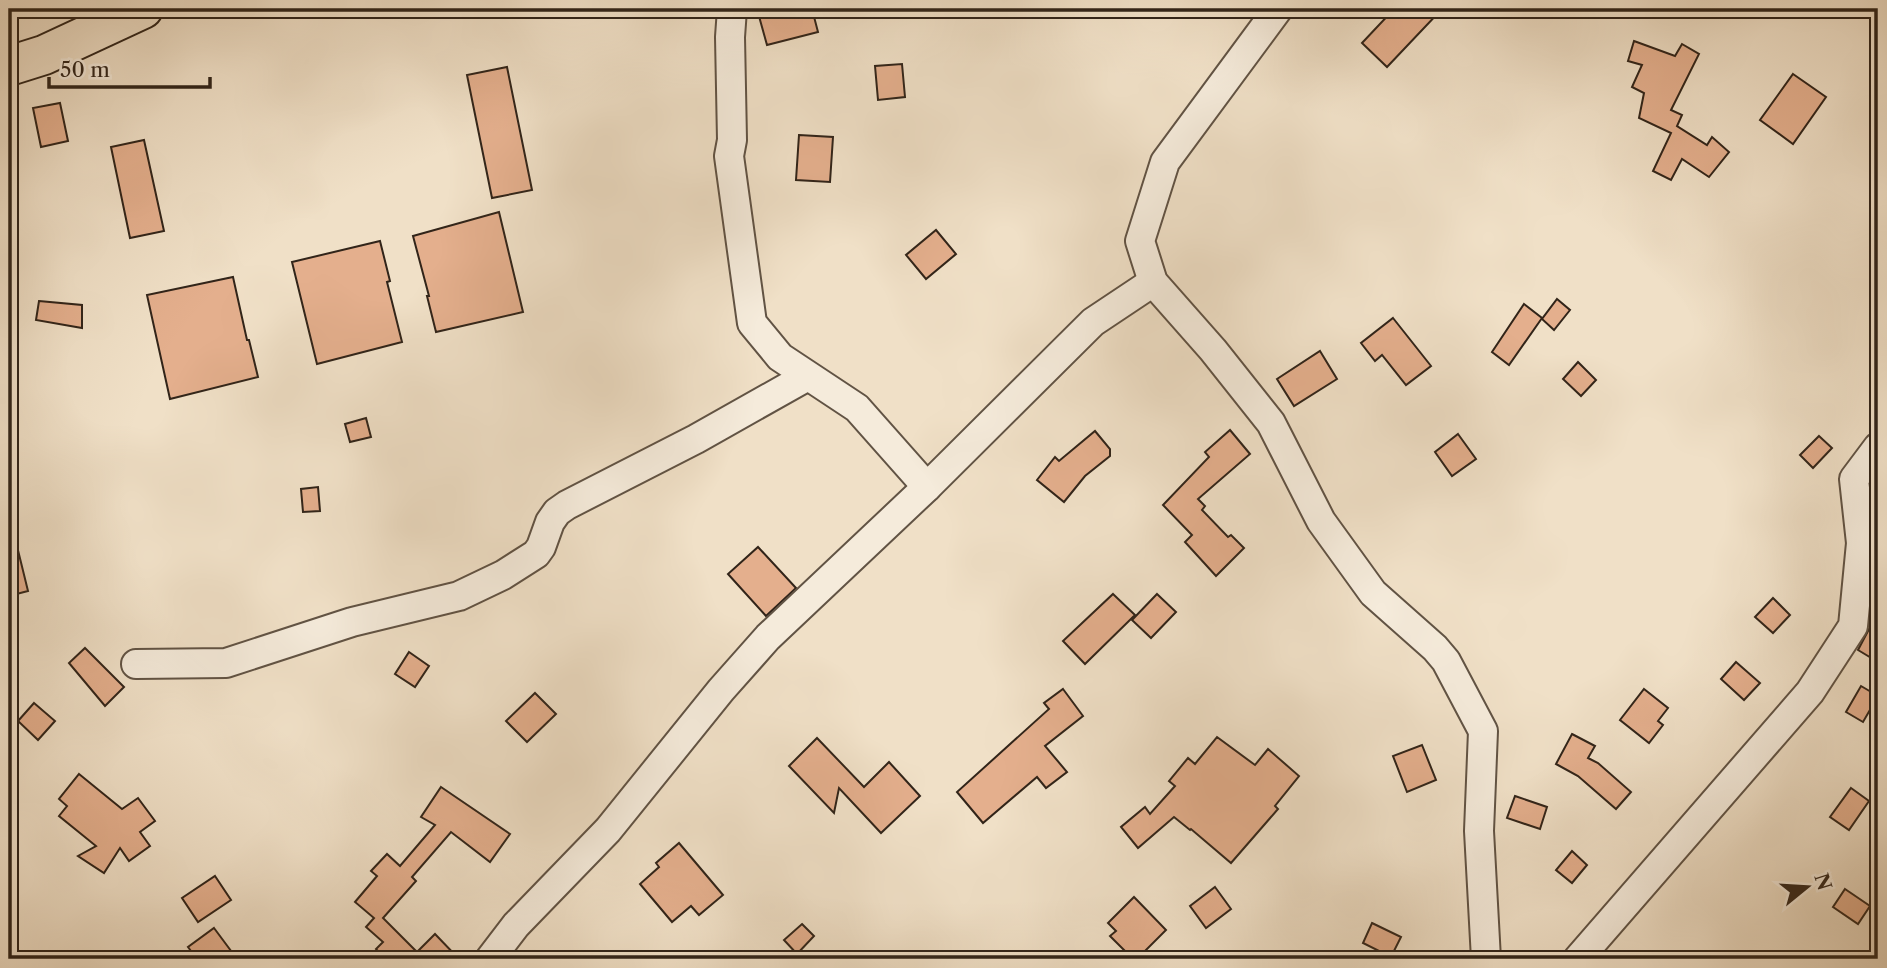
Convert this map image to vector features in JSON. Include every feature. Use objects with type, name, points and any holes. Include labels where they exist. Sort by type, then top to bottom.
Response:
[{"type":"highway","points":[[9,66],[44,55],[143,9]]},
{"type":"street","points":[[732,9],[732,140],[729,156],[752,323],[779,357],[857,408],[927,487]]},
{"type":"street","points":[[1279,9],[1165,162],[1140,241],[1153,282],[1272,423],[1321,521],[1373,593],[1435,648],[1446,662],[1483,732],[1479,831],[1486,959]]},
{"type":"street","points":[[490,959],[516,925],[608,830],[721,690],[768,637],[927,487],[1093,321],[1153,282]]},
{"type":"street","points":[[136,664],[226,663],[352,622],[459,596],[503,575],[536,554],[557,512],[566,505],[696,439],[806,377]]},
{"type":"street","points":[[1578,959],[1810,692],[1853,626],[1861,543],[1854,479],[1878,447]]},
{"type":"building","points":[[757,9],[812,9],[818,32],[767,45]]},
{"type":"building","points":[[1394,9],[1442,9],[1387,67],[1362,43]]},
{"type":"building","points":[[1634,41],[1675,56],[1682,44],[1699,54],[1671,110],[1682,115],[1677,126],[1707,145],[1712,137],[1729,152],[1709,177],[1682,159],[1671,180],[1653,171],[1671,133],[1639,118],[1644,93],[1632,87],[1642,65],[1628,61]]},
{"type":"building","points":[[902,64],[905,97],[878,100],[875,66]]},
{"type":"building","points":[[507,67],[532,190],[492,198],[467,75]]},
{"type":"building","points":[[1793,74],[1826,97],[1793,144],[1760,120]]},
{"type":"building","points":[[60,103],[68,141],[41,147],[33,108]]},
{"type":"building","points":[[799,135],[833,137],[830,182],[796,180]]},
{"type":"building","points":[[144,140],[164,231],[130,238],[111,147]]},
{"type":"building","points":[[499,212],[523,312],[436,332],[413,236]]},
{"type":"building","points":[[936,230],[956,254],[926,279],[906,255]]},
{"type":"building","points":[[380,241],[402,342],[317,364],[292,262]]},
{"type":"building","points":[[233,277],[258,377],[170,399],[147,295]]},
{"type":"building","points":[[1557,299],[1570,310],[1554,330],[1542,319]]},
{"type":"building","points":[[39,301],[82,305],[82,328],[36,320]]},
{"type":"building","points":[[1524,304],[1542,318],[1509,365],[1492,352]]},
{"type":"building","points":[[1393,318],[1431,366],[1406,385],[1382,355],[1375,361],[1361,343]]},
{"type":"building","points":[[1320,351],[1337,379],[1294,406],[1277,379]]},
{"type":"building","points":[[1578,362],[1596,380],[1581,396],[1563,379]]},
{"type":"building","points":[[366,418],[371,437],[350,442],[345,424]]},
{"type":"building","points":[[1230,430],[1250,454],[1198,499],[1205,506],[1202,510],[1228,537],[1231,535],[1244,548],[1216,576],[1185,542],[1192,535],[1163,505],[1209,457],[1205,452]]},
{"type":"building","points":[[1095,431],[1110,449],[1110,456],[1085,476],[1064,502],[1037,480],[1055,457],[1059,461]]},
{"type":"building","points":[[1458,434],[1476,459],[1452,476],[1435,452]]},
{"type":"building","points":[[1819,436],[1832,448],[1813,468],[1800,455]]},
{"type":"building","points":[[318,487],[320,511],[303,512],[301,489]]},
{"type":"building","points":[[15,538],[28,591],[9,596],[9,539]]},
{"type":"building","points":[[758,547],[796,588],[766,616],[728,574]]},
{"type":"building","points":[[1113,594],[1135,615],[1085,664],[1063,641]]},
{"type":"building","points":[[1157,594],[1176,612],[1151,638],[1132,620]]},
{"type":"building","points":[[1773,598],[1790,615],[1773,633],[1755,617]]},
{"type":"building","points":[[1878,612],[1878,662],[1858,650]]},
{"type":"building","points":[[85,648],[124,687],[105,706],[69,663]]},
{"type":"building","points":[[409,652],[429,666],[415,687],[395,674]]},
{"type":"building","points":[[1736,662],[1760,683],[1744,700],[1721,679]]},
{"type":"building","points":[[1861,686],[1878,696],[1863,722],[1846,712]]},
{"type":"building","points":[[1063,689],[1083,716],[1045,746],[1067,772],[1046,788],[1037,777],[983,823],[957,792],[1049,709],[1044,703]]},
{"type":"building","points":[[1644,689],[1668,708],[1658,721],[1663,725],[1649,743],[1620,720]]},
{"type":"building","points":[[535,693],[556,714],[527,742],[506,721]]},
{"type":"building","points":[[34,703],[55,721],[38,740],[18,721]]},
{"type":"building","points":[[1572,734],[1595,746],[1588,758],[1598,763],[1631,792],[1616,809],[1578,776],[1556,764]]},
{"type":"building","points":[[1217,737],[1255,765],[1268,749],[1299,776],[1275,806],[1278,809],[1231,863],[1174,817],[1138,848],[1121,827],[1145,807],[1150,814],[1175,786],[1169,781],[1188,758],[1195,764]]},
{"type":"building","points":[[817,738],[864,787],[889,762],[920,796],[881,833],[839,788],[834,813],[789,766]]},
{"type":"building","points":[[1422,745],[1436,780],[1407,792],[1393,756]]},
{"type":"building","points":[[79,774],[122,809],[138,798],[155,821],[140,832],[150,846],[129,861],[120,848],[104,873],[78,856],[96,846],[59,816],[67,806],[59,799]]},
{"type":"building","points":[[441,787],[510,834],[490,862],[451,832],[412,877],[416,881],[383,918],[417,952],[435,934],[459,959],[385,959],[376,949],[383,942],[366,927],[374,918],[355,902],[377,876],[371,871],[387,854],[400,866],[435,825],[421,817]]},
{"type":"building","points":[[1851,788],[1869,801],[1849,830],[1830,817]]},
{"type":"building","points":[[1515,796],[1547,807],[1540,829],[1507,818]]},
{"type":"building","points":[[679,843],[723,895],[699,915],[691,906],[672,922],[640,884],[659,867],[656,863]]},
{"type":"building","points":[[1572,851],[1587,865],[1572,883],[1556,870]]},
{"type":"building","points":[[215,876],[231,900],[198,922],[182,898]]},
{"type":"building","points":[[1215,887],[1231,909],[1206,928],[1190,906]]},
{"type":"building","points":[[1845,889],[1870,906],[1858,924],[1833,907]]},
{"type":"building","points":[[1134,897],[1166,930],[1137,959],[1133,959],[1110,936],[1116,931],[1108,923]]},
{"type":"building","points":[[1372,923],[1401,937],[1391,957],[1363,943]]},
{"type":"building","points":[[802,924],[814,936],[797,954],[784,940]]},
{"type":"building","points":[[214,928],[237,959],[197,959],[188,947]]}]
